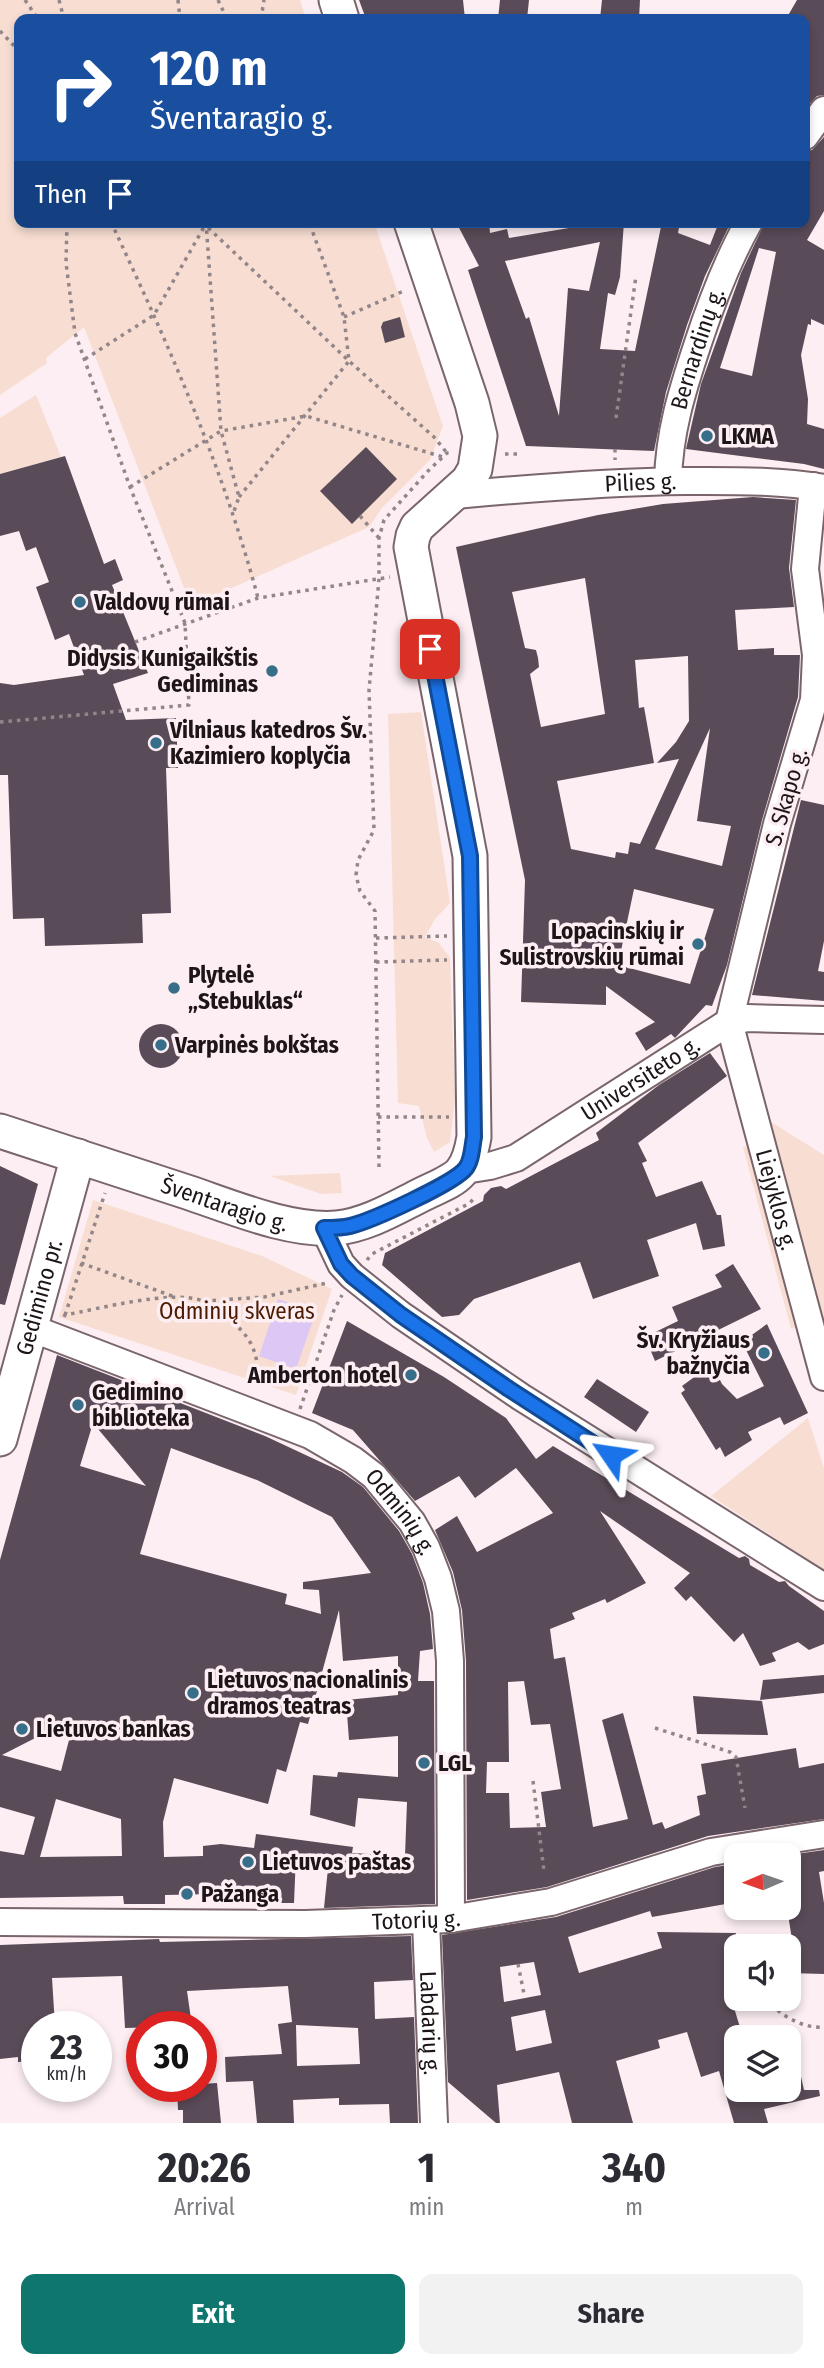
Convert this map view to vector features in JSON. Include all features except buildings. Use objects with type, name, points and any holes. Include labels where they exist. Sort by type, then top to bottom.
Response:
[{"type":"main road","points":[[413,228],[472,403],[480,436],[475,468],[468,481],[417,527],[413,536],[412,559],[470,856],[474,1137],[465,1170]]},
{"type":"main road","name":"Šventaragio g.","points":[[0,1131],[247,1211],[296,1225],[324,1228],[364,1222],[465,1170]]},
{"type":"main road","name":"Gedimino pr.","points":[[0,1439],[51,1327],[78,1156]]},
{"type":"street","points":[[810,129],[824,109]]},
{"type":"street","name":"Bernardinų g.","points":[[668,481],[672,429],[687,376],[723,274],[746,228]]},
{"type":"street","name":"Pilies g.","points":[[455,495],[668,481],[757,481],[818,487]]},
{"type":"street","name":"S. Skapo g.","points":[[729,1022],[777,824],[814,700],[816,655],[805,569],[818,487]]},
{"type":"street","name":"Universiteto g.","points":[[465,1170],[516,1158],[729,1022],[747,1018],[824,1020]]},
{"type":"street","name":"Liejyklos g.","points":[[729,1022],[824,1377]]},
{"type":"street","points":[[324,1228],[341,1264],[352,1276],[412,1323],[509,1389],[824,1587]]},
{"type":"street","name":"Odminių g.","points":[[51,1327],[310,1435],[353,1460],[374,1476],[412,1522],[426,1547],[438,1578],[446,1611],[450,1661],[438,1920]]},
{"type":"street","name":"Totorių g.","points":[[0,1922],[304,1924],[438,1920],[551,1902],[711,1852],[824,1834]]},
{"type":"street","name":"Labdarių g.","points":[[434,2123],[438,1920]]},
{"type":"path","points":[[0,31],[14,46]]},
{"type":"path","points":[[0,722],[189,705],[185,623],[130,487],[75,332],[68,274],[67,228]]},
{"type":"path","points":[[114,228],[207,439],[258,598]]},
{"type":"path","points":[[85,359],[154,315],[202,228]]},
{"type":"path","points":[[205,228],[221,431],[239,497]]},
{"type":"path","points":[[130,487],[221,431],[306,416],[445,455],[434,437],[349,361],[210,228]]},
{"type":"path","points":[[233,516],[239,497],[349,361],[344,317],[311,228]]},
{"type":"path","points":[[616,418],[636,276]]},
{"type":"path","points":[[344,317],[431,281]]},
{"type":"path","points":[[360,516],[379,538]]},
{"type":"path","points":[[135,642],[258,598],[393,576]]},
{"type":"path","points":[[379,579],[369,690],[374,830],[358,860],[356,875],[360,891],[375,911],[379,1167]]},
{"type":"path","points":[[376,938],[447,936]]},
{"type":"path","points":[[376,962],[448,960],[448,968]]},
{"type":"path","points":[[378,1117],[461,1117]]},
{"type":"path","points":[[51,1327],[81,1263],[113,1168]]},
{"type":"path","points":[[81,1263],[179,1298]]},
{"type":"path","points":[[51,1327],[140,1301],[264,1297],[352,1276]]},
{"type":"path","points":[[202,1301],[243,1332],[253,1346],[258,1376],[248,1410]]},
{"type":"path","points":[[655,1728],[730,1752],[736,1757],[746,1808]]},
{"type":"path","points":[[533,1782],[544,1871]]},
{"type":"path","points":[[519,1964],[524,1994]]},
{"type":"path","points":[[780,2011],[796,2022],[814,2028],[824,2027]]},
{"type":"green space","points":[[0,0],[300,0],[304,14],[14,14],[14,228],[376,228],[443,426],[430,460],[382,508],[369,527],[191,606],[84,327],[46,358],[47,363],[0,395]]},
{"type":"green space","points":[[36,395],[61,457],[0,474],[0,418]]},
{"type":"green space","points":[[421,712],[450,903],[435,919],[425,937],[439,943],[450,958],[455,1099],[450,1142],[434,1152],[427,1138],[419,1106],[398,1103],[388,714]]},
{"type":"green space","points":[[771,1122],[824,1155],[824,1343],[766,1124]]},
{"type":"green space","points":[[753,1145],[801,1326],[791,1329],[743,1147]]},
{"type":"green space","points":[[340,1173],[342,1193],[321,1194],[270,1176]]},
{"type":"green space","name":"Odminių skveras","points":[[93,1200],[262,1256],[332,1289],[296,1395],[59,1317]]},
{"type":"green space","points":[[808,1418],[824,1468],[824,1570],[711,1496]]},
{"type":"shaded area","points":[[278,1299],[316,1312],[296,1369],[259,1356]]},
{"type":"place","name":"LKMA","points":[[707,436]]},
{"type":"place","name":"Valdovų rūmai","points":[[80,602]]},
{"type":"place","name":"Didysis Kunigaikštis Gediminas","points":[[272,671]]},
{"type":"place","name":"Vilniaus katedros Šv. Kazimiero koplyčia","points":[[156,743]]},
{"type":"place","name":"Lopacinskių ir Sulistrovskių rūmai","points":[[698,944]]},
{"type":"place","name":"Plytelė „Stebuklas“","points":[[174,988]]},
{"type":"place","name":"Varpinės bokštas","points":[[161,1045]]},
{"type":"place","name":"Šv. Kryžiaus bažnyčia","points":[[764,1353]]},
{"type":"place","name":"Amberton hotel","points":[[411,1375]]},
{"type":"place","name":"Gedimino biblioteka","points":[[78,1405]]},
{"type":"place","name":"Lietuvos nacionalinis dramos teatras","points":[[193,1693]]},
{"type":"place","name":"Lietuvos bankas","points":[[22,1729]]},
{"type":"place","name":"LGL","points":[[424,1763]]},
{"type":"place","name":"Lietuvos paštas","points":[[248,1862]]},
{"type":"place","name":"Pažanga","points":[[187,1894]]},
{"type":"route","points":[[430,649],[470,856],[473,907],[472,1150],[465,1170],[458,1176],[364,1222],[324,1228],[341,1264],[401,1315],[611,1455]]}]
